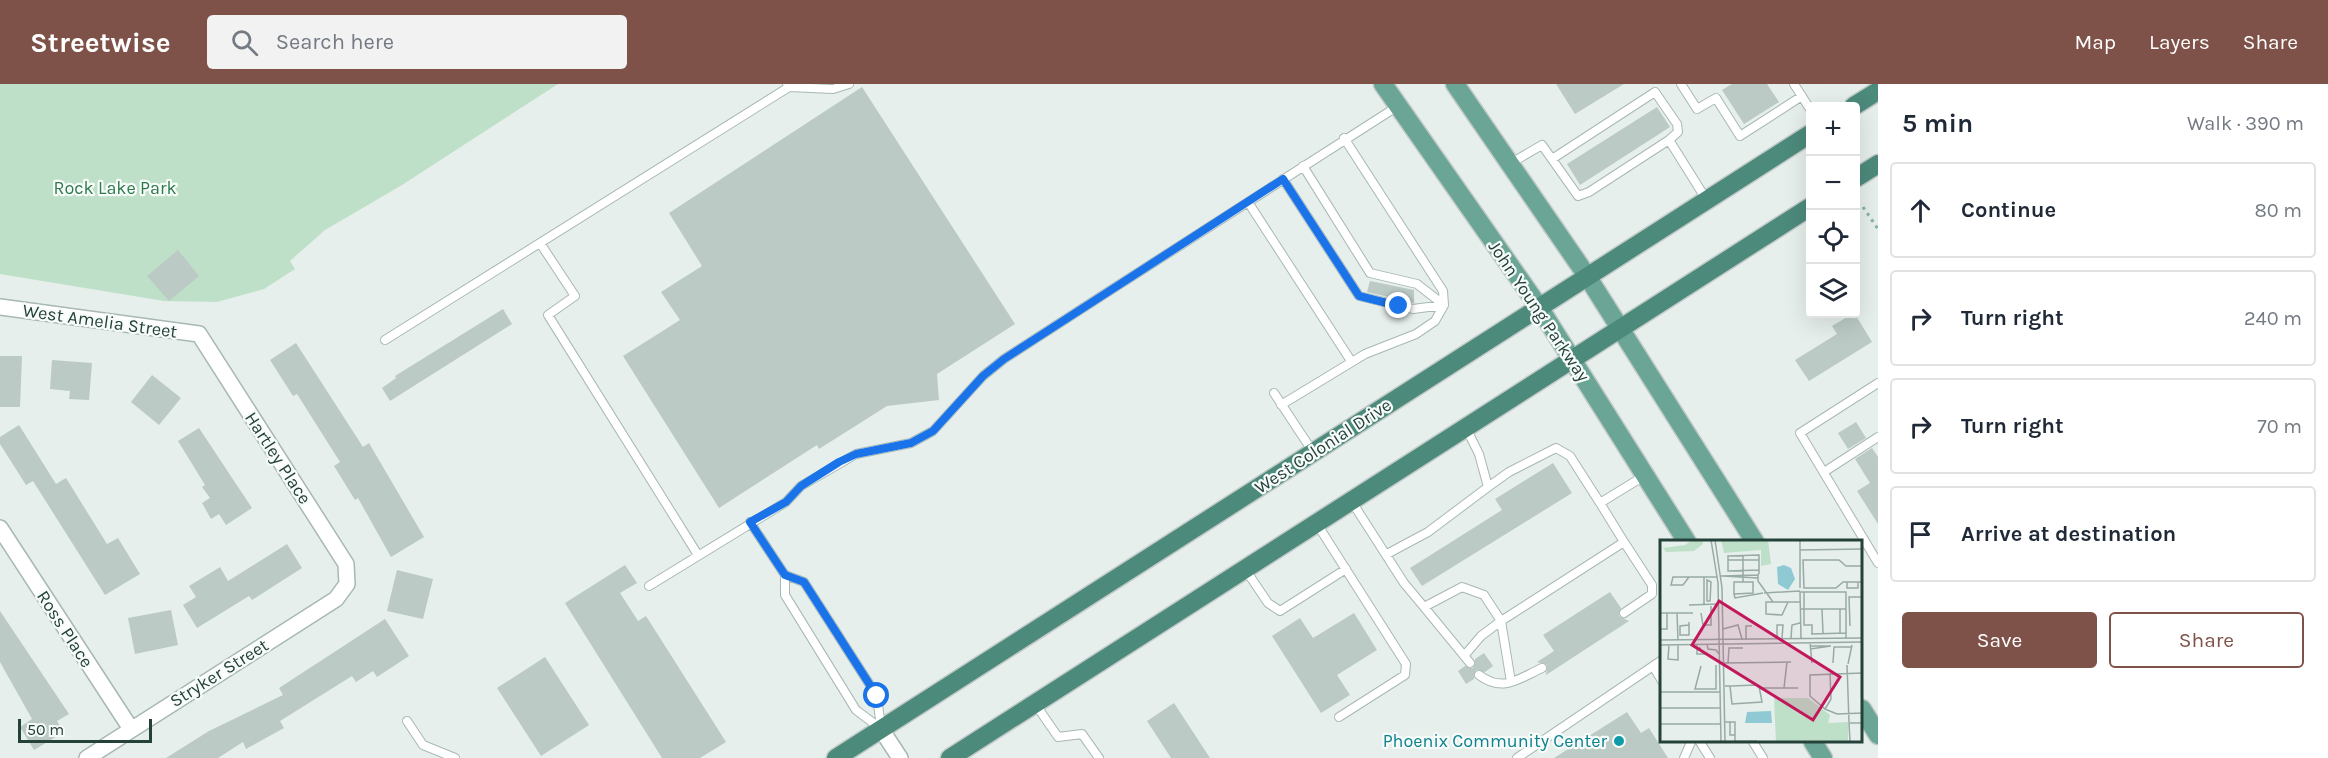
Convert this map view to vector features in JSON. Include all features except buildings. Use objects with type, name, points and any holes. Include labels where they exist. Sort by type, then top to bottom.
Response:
[{"type":"highway","points":[[1860,102],[1878,91]]},
{"type":"highway","name":"West Colonial Drive","points":[[836,758],[1806,137]]},
{"type":"highway","points":[[1860,175],[1878,164]]},
{"type":"highway","points":[[950,758],[971,749],[1035,704],[1245,568],[1806,210]]},
{"type":"main road","name":"John Young Parkway","points":[[1383,84],[1539,307],[1686,540]]},
{"type":"main road","points":[[1455,84],[1587,276],[1754,540]]},
{"type":"main road","points":[[1866,713],[1878,735]]},
{"type":"main road","points":[[1814,743],[1823,758]]},
{"type":"street","name":"West Amelia Street","points":[[0,307],[199,334]]},
{"type":"street","name":"Hartley Place","points":[[199,334],[346,564],[347,584]]},
{"type":"street","name":"Ross Place","points":[[0,528],[131,729]]},
{"type":"street","name":"Stryker Street","points":[[87,758],[336,599],[347,584]]},
{"type":"street","points":[[881,729],[900,758]]},
{"type":"lane","points":[[385,340],[788,86],[833,89],[849,84]]},
{"type":"lane","points":[[1681,84],[1697,109],[1716,98],[1740,136],[1802,96]]},
{"type":"lane","points":[[1794,84],[1806,102]]},
{"type":"lane","points":[[1511,163],[1542,145],[1578,196],[1588,192],[1669,140],[1678,132],[1677,124],[1655,92],[1552,159]]},
{"type":"lane","points":[[649,586],[786,502],[801,486],[839,462],[856,454],[911,443],[933,431],[983,376],[1004,359],[1344,138],[1398,106]]},
{"type":"lane","points":[[1281,405],[1351,361],[1392,341],[1416,334],[1435,321],[1444,305],[1443,291],[1344,138]]},
{"type":"lane","points":[[1669,140],[1707,200]]},
{"type":"lane","points":[[1303,166],[1370,273],[1417,284],[1444,305]]},
{"type":"lane","points":[[1283,179],[1359,296],[1413,309],[1444,305]]},
{"type":"lane","points":[[1248,202],[1351,361]]},
{"type":"lane","points":[[540,243],[575,296],[548,315],[698,555]]},
{"type":"lane","points":[[1878,383],[1800,433],[1878,563]]},
{"type":"lane","points":[[1274,393],[1313,452]]},
{"type":"lane","points":[[1466,428],[1479,454],[1488,487]]},
{"type":"lane","points":[[1824,472],[1878,437]]},
{"type":"lane","points":[[1387,554],[1428,532],[1509,472],[1556,448],[1570,456],[1652,585],[1652,594],[1624,613]]},
{"type":"lane","points":[[1600,504],[1645,475]]},
{"type":"lane","points":[[1352,500],[1404,583],[1470,663]]},
{"type":"lane","points":[[750,522],[785,575],[784,595],[856,710],[881,729]]},
{"type":"lane","points":[[1316,523],[1406,664],[1405,675],[1339,717]]},
{"type":"lane","points":[[1464,656],[1481,636],[1501,621],[1624,542]]},
{"type":"lane","points":[[1245,568],[1268,603],[1280,611],[1346,569]]},
{"type":"lane","points":[[785,575],[804,582],[877,696],[881,729]]},
{"type":"lane","points":[[1425,606],[1462,587],[1484,595],[1501,621],[1511,682]]},
{"type":"lane","points":[[1517,758],[1660,661]]},
{"type":"lane","points":[[1653,666],[1660,678]]},
{"type":"lane","points":[[1479,675],[1490,684],[1504,685],[1542,669]]},
{"type":"lane","points":[[1035,704],[1058,736],[1082,734],[1099,758]]},
{"type":"lane","points":[[407,721],[423,745],[450,757]]},
{"type":"lane","points":[[1684,758],[1690,743]]},
{"type":"lane","points":[[1701,743],[1710,758]]},
{"type":"lane","points":[[1753,743],[1763,758]]},
{"type":"path","points":[[1863,207],[1878,229]]},
{"type":"green space","name":"Rock Lake Park","points":[[0,84],[558,84],[402,185],[325,230],[290,261],[295,269],[264,289],[217,302],[164,301],[0,274]]},
{"type":"place","name":"Phoenix Community Center","points":[[1619,741]]},
{"type":"route","points":[[877,696],[804,582],[785,575],[750,522],[786,502],[801,486],[839,462],[856,454],[911,443],[933,431],[983,376],[1004,359],[1283,179],[1359,296],[1399,306]]}]
